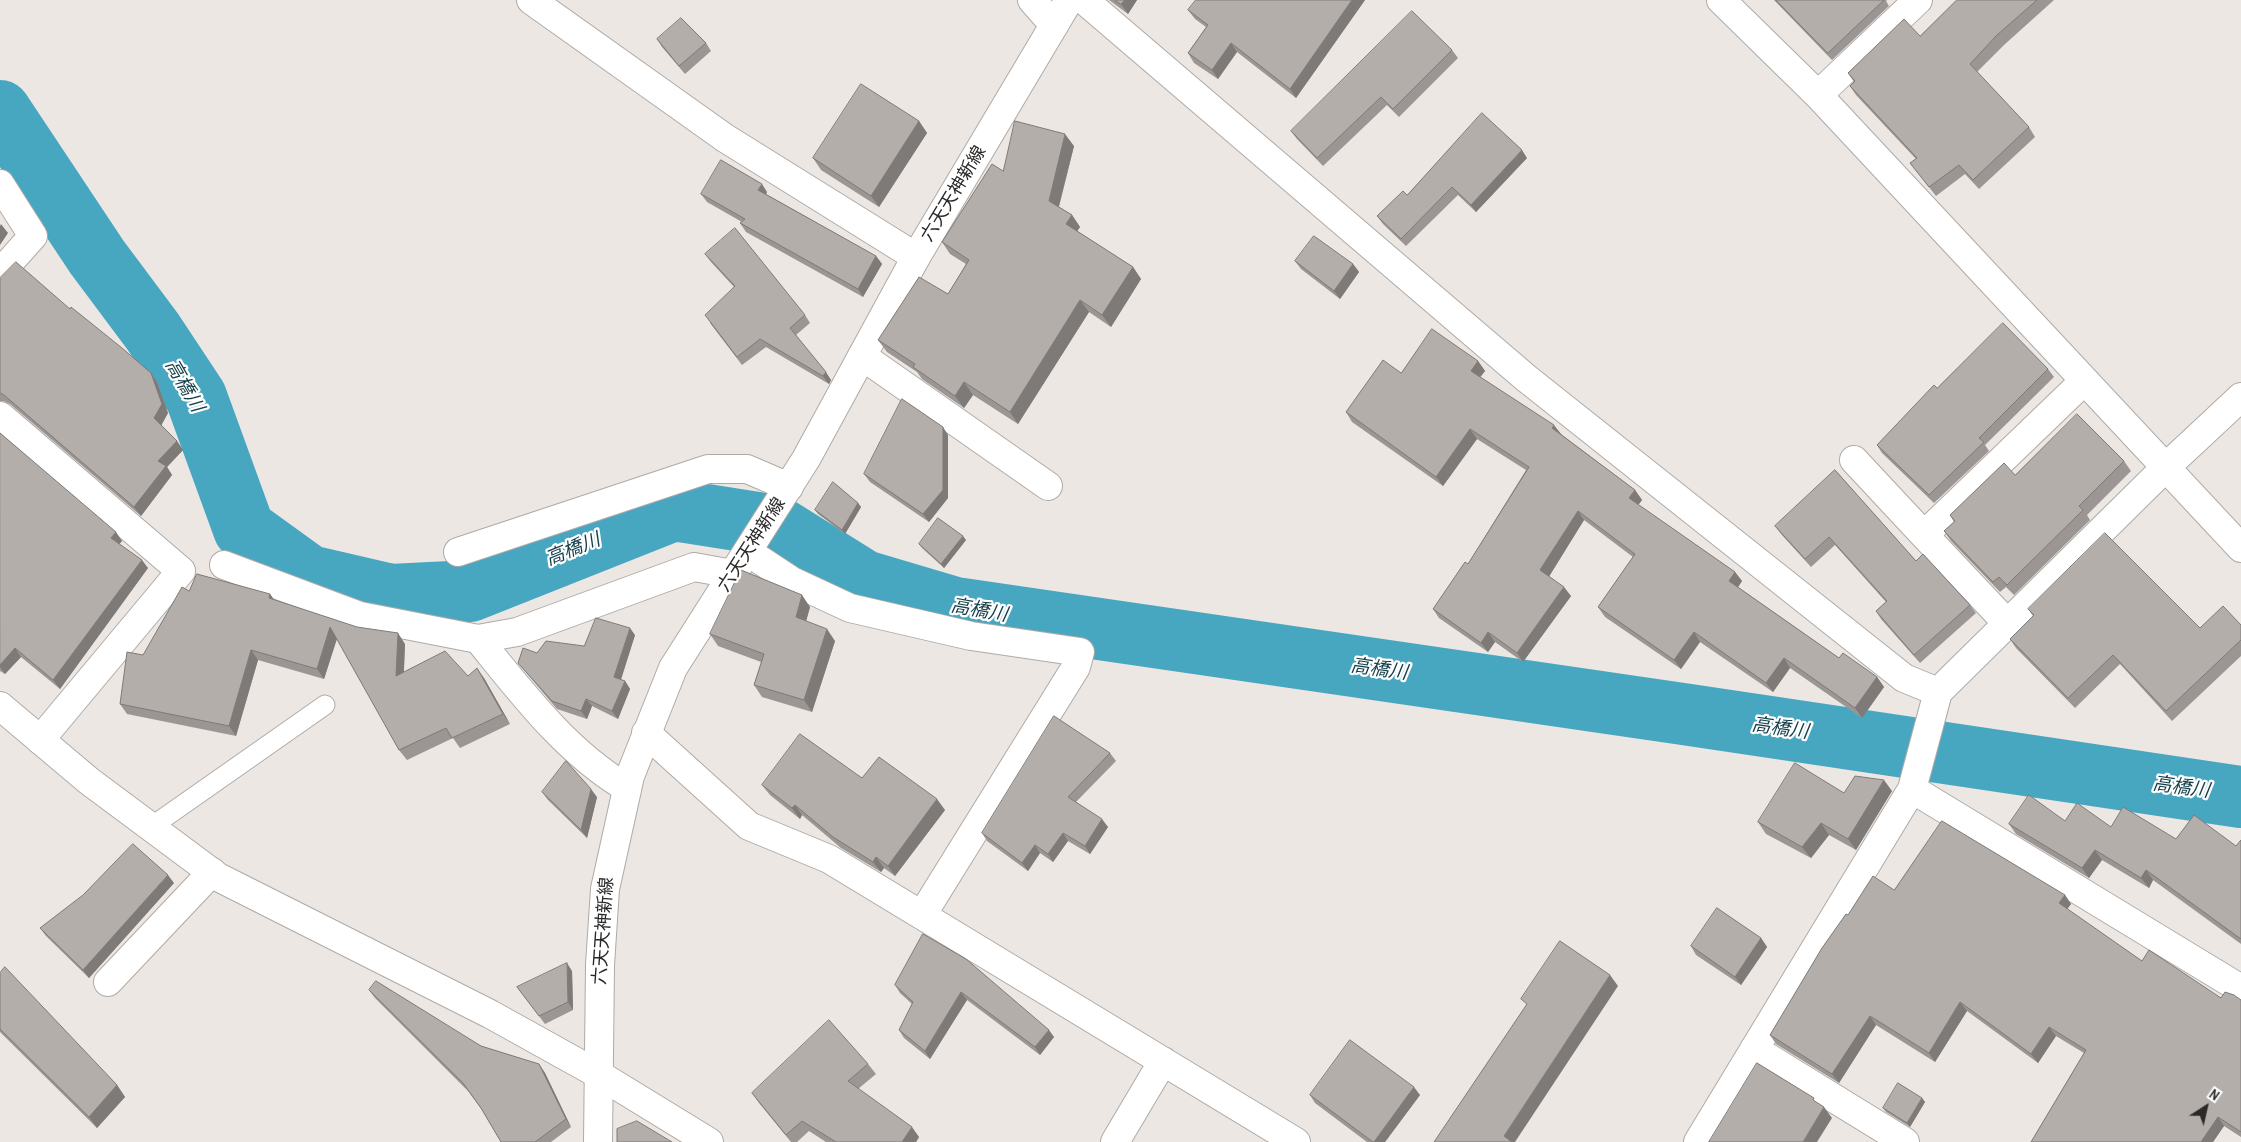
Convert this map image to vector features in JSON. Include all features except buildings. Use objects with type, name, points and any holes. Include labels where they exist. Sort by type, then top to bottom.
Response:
[{"type":"street","points":[[531,0],[725,138],[916,258]]},
{"type":"street","points":[[1032,0],[1054,26]]},
{"type":"street","name":"六天天神新線","points":[[598,1142],[598,1074],[605,890],[628,788],[646,733],[673,668],[785,494],[916,258],[1069,0]]},
{"type":"street","points":[[1084,0],[1526,378],[1904,678],[1938,692]]},
{"type":"street","points":[[1721,0],[1818,95],[2241,548]]},
{"type":"street","points":[[1818,95],[1918,0]]},
{"type":"street","points":[[0,184],[33,236],[0,274]]},
{"type":"street","points":[[862,356],[1048,486]]},
{"type":"street","points":[[1924,535],[2084,381]]},
{"type":"street","points":[[1698,1142],[1912,789],[1938,692],[2165,468],[2241,397]]},
{"type":"street","points":[[0,416],[181,571],[40,740]]},
{"type":"street","points":[[1854,460],[2007,623]]},
{"type":"street","points":[[458,552],[708,469],[747,469],[785,494]]},
{"type":"street","points":[[224,566],[360,616],[478,639],[517,632],[694,567],[740,563],[792,581],[850,608],[971,636],[1080,652],[1076,667],[922,915]]},
{"type":"street","points":[[478,639],[541,717],[608,777],[628,788]]},
{"type":"street","points":[[0,706],[89,781],[212,872],[490,1014],[598,1074],[709,1142]]},
{"type":"street","points":[[646,733],[749,826],[829,859],[1296,1142]]},
{"type":"street","points":[[1912,789],[2241,989]]},
{"type":"street","points":[[108,982],[212,872]]},
{"type":"street","points":[[1754,1049],[1906,1142]]},
{"type":"street","points":[[1115,1142],[1163,1061]]},
{"type":"lane","points":[[151,827],[325,705]]},
{"type":"waterway","name":"高橋川","points":[[0,111],[97,257],[153,332],[196,397],[244,529],[309,576],[391,595],[470,591],[674,510],[776,526],[864,581],[955,608],[2241,797]]}]
